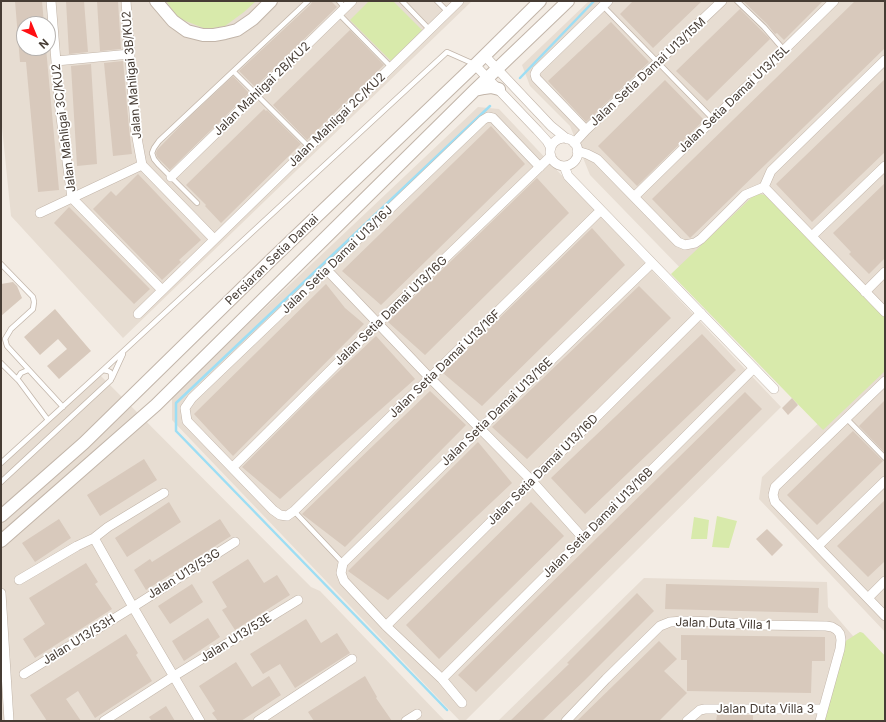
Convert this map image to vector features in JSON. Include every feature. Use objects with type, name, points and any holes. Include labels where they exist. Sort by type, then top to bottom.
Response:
[{"type":"street","name":"Jalan Mahligai 3C/KU2","points":[[51,1],[60,110],[72,198],[162,290]]},
{"type":"street","name":"Jalan Mahligai 3B/KU2","points":[[126,1],[135,127],[142,165]]},
{"type":"street","points":[[156,1],[178,24],[188,31],[203,35],[225,34],[237,30],[253,19],[271,1]]},
{"type":"street","name":"Jalan Mahligai 2B/KU2","points":[[171,177],[341,8],[352,1]]},
{"type":"street","name":"Jalan Mahligai 2C/KU2","points":[[138,314],[459,1]]},
{"type":"street","name":"Persiaran Setia Damai","points":[[1,516],[84,443],[271,260],[485,56],[540,1]]},
{"type":"street","points":[[488,78],[568,1]]},
{"type":"street","name":"Jalan Setia Damai U13/15M","points":[[573,144],[722,1]]},
{"type":"street","name":"Jalan Setia Damai U13/15L","points":[[634,197],[834,1]]},
{"type":"street","points":[[586,130],[536,78],[535,74],[537,70],[605,3]]},
{"type":"street","points":[[56,61],[130,54]]},
{"type":"street","points":[[485,56],[498,68],[551,126],[573,144],[597,159],[678,242],[684,245],[695,243],[701,239],[745,195],[764,187],[771,171],[885,60]]},
{"type":"street","points":[[475,65],[541,135],[556,163],[564,166],[569,165],[572,162],[577,155],[573,144]]},
{"type":"street","name":"Persiaran Setia Damai","points":[[1,541],[156,405],[488,78]]},
{"type":"street","points":[[475,90],[491,87],[499,89]]},
{"type":"street","name":"Jalan Setia Damai U13/16J","points":[[233,467],[187,421],[185,408],[192,398],[483,120],[488,117],[493,118],[540,167]]},
{"type":"street","points":[[551,152],[552,144],[559,139],[573,144]]},
{"type":"street","name":"Jalan Setia Damai U13/16G","points":[[233,467],[378,323],[540,167],[551,152]]},
{"type":"street","points":[[40,213],[142,165],[214,239]]},
{"type":"street","points":[[564,166],[568,176],[774,388]]},
{"type":"street","points":[[812,236],[885,166]]},
{"type":"street","points":[[764,187],[885,312]]},
{"type":"street","name":"Jalan Setia Damai U13/16F","points":[[291,513],[601,210]]},
{"type":"street","name":"Jalan Setia Damai U13/16E","points":[[344,563],[480,428],[652,263]]},
{"type":"street","points":[[327,270],[430,378],[532,481],[583,538]]},
{"type":"street","points":[[865,292],[885,272]]},
{"type":"street","name":"Jalan Setia Damai U13/16D","points":[[386,626],[701,313]]},
{"type":"street","name":"Jalan Setia Damai U13/16B","points":[[442,679],[754,368]]},
{"type":"street","points":[[885,381],[775,487],[773,495],[775,502],[885,616]]},
{"type":"street","points":[[233,467],[273,510],[280,515],[291,513]]},
{"type":"street","points":[[818,546],[885,481]]},
{"type":"street","points":[[19,580],[76,546],[94,538],[108,527],[164,492]]},
{"type":"street","points":[[94,538],[200,721]]},
{"type":"street","name":"Jalan U13/53G","points":[[133,607],[234,542]]},
{"type":"street","points":[[344,563],[341,573],[344,581],[386,626],[442,679],[462,703]]},
{"type":"street","points":[[868,598],[885,581]]},
{"type":"street","points":[[1,593],[9,721]]},
{"type":"street","name":"Jalan U13/53E","points":[[104,721],[298,600]]},
{"type":"street","name":"Jalan U13/53H","points":[[24,674],[133,607]]},
{"type":"street","name":"Jalan Duta Villa 1","points":[[566,721],[660,626],[670,622],[683,621],[758,626],[826,626],[837,630],[840,634],[841,640],[840,649],[823,709]]},
{"type":"street","points":[[258,721],[352,659]]},
{"type":"street","name":"Jalan Duta Villa 3","points":[[687,721],[700,710],[706,708],[823,709]]},
{"type":"street","points":[[820,721],[823,709]]},
{"type":"street","points":[[406,721],[417,714]]},
{"type":"lane","points":[[197,203],[154,159],[152,153],[154,148],[159,141],[308,1]]},
{"type":"lane","points":[[402,1],[429,29]]},
{"type":"lane","points":[[437,1],[448,12]]},
{"type":"lane","points":[[737,1],[764,26],[784,50]]},
{"type":"lane","points":[[605,3],[658,62],[713,119]]},
{"type":"lane","points":[[341,8],[391,67]]},
{"type":"lane","points":[[446,46],[447,52]]},
{"type":"lane","points":[[447,52],[475,65]]},
{"type":"lane","points":[[1,463],[125,351],[447,52]]},
{"type":"lane","points":[[234,72],[309,147]]},
{"type":"lane","points":[[1,264],[33,297],[34,302],[33,310],[11,329],[5,339],[7,346],[63,407]]},
{"type":"lane","points":[[1,482],[111,380],[125,351]]},
{"type":"lane","points":[[1,363],[17,379],[48,420]]},
{"type":"lane","points":[[17,379],[21,373],[28,370]]},
{"type":"lane","points":[[103,370],[108,370],[110,372],[112,376],[111,380]]},
{"type":"lane","points":[[846,418],[885,458]]},
{"type":"lane","points":[[291,513],[344,563]]},
{"type":"shaded area","points":[[1,1],[472,1],[123,338],[11,216],[1,117]]},
{"type":"shaded area","points":[[589,1],[885,1],[885,632],[759,499],[762,477],[825,417],[590,175],[570,126],[530,86],[522,65]]},
{"type":"shaded area","points":[[478,107],[499,109],[781,407],[465,721],[460,721],[172,420],[172,396]]},
{"type":"shaded area","points":[[98,373],[311,587],[320,591],[445,721],[1,721],[1,462]]},
{"type":"shaded area","points":[[644,578],[827,582],[828,607],[853,636],[860,632],[863,633],[885,656],[885,721],[498,721]]},
{"type":"green space","points":[[166,1],[256,1],[225,26],[206,29],[178,18]]},
{"type":"green space","points":[[369,1],[393,1],[422,30],[391,61],[350,20]]},
{"type":"green space","points":[[759,194],[765,195],[885,318],[885,371],[823,430],[671,274],[752,197]]},
{"type":"green space","points":[[717,516],[737,521],[729,548],[712,547]]},
{"type":"green space","points":[[694,517],[709,520],[707,539],[691,539]]},
{"type":"green space","points":[[860,632],[863,633],[885,656],[885,721],[825,721],[844,642]]},
{"type":"building","points":[[15,1],[42,1],[43,16],[16,16]]},
{"type":"building","points":[[66,1],[84,1],[88,52],[69,54]]},
{"type":"building","points":[[97,1],[118,1],[121,49],[100,51]]},
{"type":"building","points":[[312,1],[331,1],[337,7],[255,87],[239,71],[311,4]]},
{"type":"building","points":[[633,1],[702,1],[653,48],[620,14]]},
{"type":"building","points":[[743,1],[823,1],[784,40],[777,33],[775,34],[767,24]]},
{"type":"building","points":[[855,1],[885,1],[885,48],[690,238],[652,199]]},
{"type":"building","points":[[740,9],[770,39],[707,101],[676,71]]},
{"type":"building","points":[[611,22],[649,62],[586,122],[548,81]]},
{"type":"building","points":[[350,30],[384,65],[307,140],[273,105]]},
{"type":"building","points":[[20,56],[47,56],[59,190],[38,192],[26,62],[20,62]]},
{"type":"building","points":[[123,61],[132,154],[113,156],[104,63]]},
{"type":"building","points":[[91,64],[97,164],[77,166],[71,66]]},
{"type":"building","points":[[233,76],[249,93],[170,170],[157,157],[157,150],[186,120]]},
{"type":"building","points":[[885,79],[885,152],[812,222],[776,184]]},
{"type":"building","points":[[665,80],[704,120],[637,186],[598,146]]},
{"type":"building","points":[[264,109],[266,111],[267,110],[301,144],[221,223],[186,185]]},
{"type":"building","points":[[491,126],[525,164],[381,305],[342,271]]},
{"type":"building","points":[[138,174],[201,240],[179,260],[181,262],[162,280],[93,209],[111,191],[116,196]]},
{"type":"building","points":[[537,178],[569,213],[425,355],[388,322]]},
{"type":"building","points":[[885,183],[885,258],[869,274],[849,254],[851,252],[833,233]]},
{"type":"building","points":[[69,207],[150,289],[134,304],[54,223]]},
{"type":"building","points":[[592,228],[625,265],[482,406],[443,373]]},
{"type":"building","points":[[13,282],[17,286],[22,298],[1,316],[1,284]]},
{"type":"building","points":[[326,284],[345,308],[364,324],[233,456],[194,414]]},
{"type":"building","points":[[639,286],[671,318],[527,459],[492,427]]},
{"type":"building","points":[[55,309],[91,351],[59,379],[47,366],[67,349],[58,339],[40,355],[24,337]]},
{"type":"building","points":[[702,334],[736,370],[585,514],[551,478]]},
{"type":"building","points":[[376,336],[415,379],[280,499],[242,467],[320,389]]},
{"type":"building","points":[[430,391],[466,425],[345,547],[302,514]]},
{"type":"building","points":[[745,392],[762,409],[476,692],[458,675]]},
{"type":"building","points":[[792,398],[798,405],[788,415],[782,408]]},
{"type":"building","points":[[885,400],[885,453],[859,426]]},
{"type":"building","points":[[853,431],[883,461],[817,525],[787,495]]},
{"type":"building","points":[[478,442],[512,483],[388,600],[348,571]]},
{"type":"building","points":[[144,459],[157,480],[100,516],[87,495]]},
{"type":"building","points":[[885,500],[885,561],[868,577],[837,546]]},
{"type":"building","points":[[169,502],[181,522],[127,557],[115,538]]},
{"type":"building","points":[[531,502],[564,536],[439,659],[406,625]]},
{"type":"building","points":[[59,519],[71,538],[35,562],[22,543]]},
{"type":"building","points":[[220,519],[231,536],[146,590],[134,570],[150,559],[152,562]]},
{"type":"building","points":[[767,529],[783,545],[772,556],[756,539]]},
{"type":"building","points":[[248,559],[264,583],[277,575],[290,595],[235,630],[222,610],[227,607],[212,582]]},
{"type":"building","points":[[86,563],[98,582],[95,584],[112,609],[35,658],[23,639],[45,624],[29,598]]},
{"type":"building","points":[[192,584],[203,602],[170,624],[158,606]]},
{"type":"building","points":[[666,584],[819,588],[818,613],[665,609]]},
{"type":"building","points":[[637,593],[654,611],[542,721],[510,721],[569,664],[567,663]]},
{"type":"building","points":[[208,618],[220,637],[184,661],[172,641]]},
{"type":"building","points":[[306,619],[321,643],[337,633],[350,653],[295,688],[280,664],[263,674],[250,654]]},
{"type":"building","points":[[126,634],[138,653],[136,655],[152,681],[95,718],[78,691],[66,699],[81,721],[47,721],[30,695]]},
{"type":"building","points":[[681,635],[825,637],[825,661],[812,661],[811,693],[687,691],[687,660],[681,660]]},
{"type":"building","points":[[659,641],[677,659],[664,671],[687,693],[659,721],[577,721]]},
{"type":"building","points":[[236,662],[252,687],[269,676],[281,695],[241,721],[218,721],[212,713],[215,711],[199,686]]},
{"type":"building","points":[[365,676],[377,697],[376,698],[392,721],[314,721],[308,712]]},
{"type":"building","points":[[166,706],[175,721],[152,721],[149,717]]},
{"type":"building","points":[[717,715],[753,715],[753,721],[716,721]]},
{"type":"waterway","points":[[520,78],[594,1]]},
{"type":"waterway","points":[[447,710],[176,431],[176,403],[490,106]]}]
